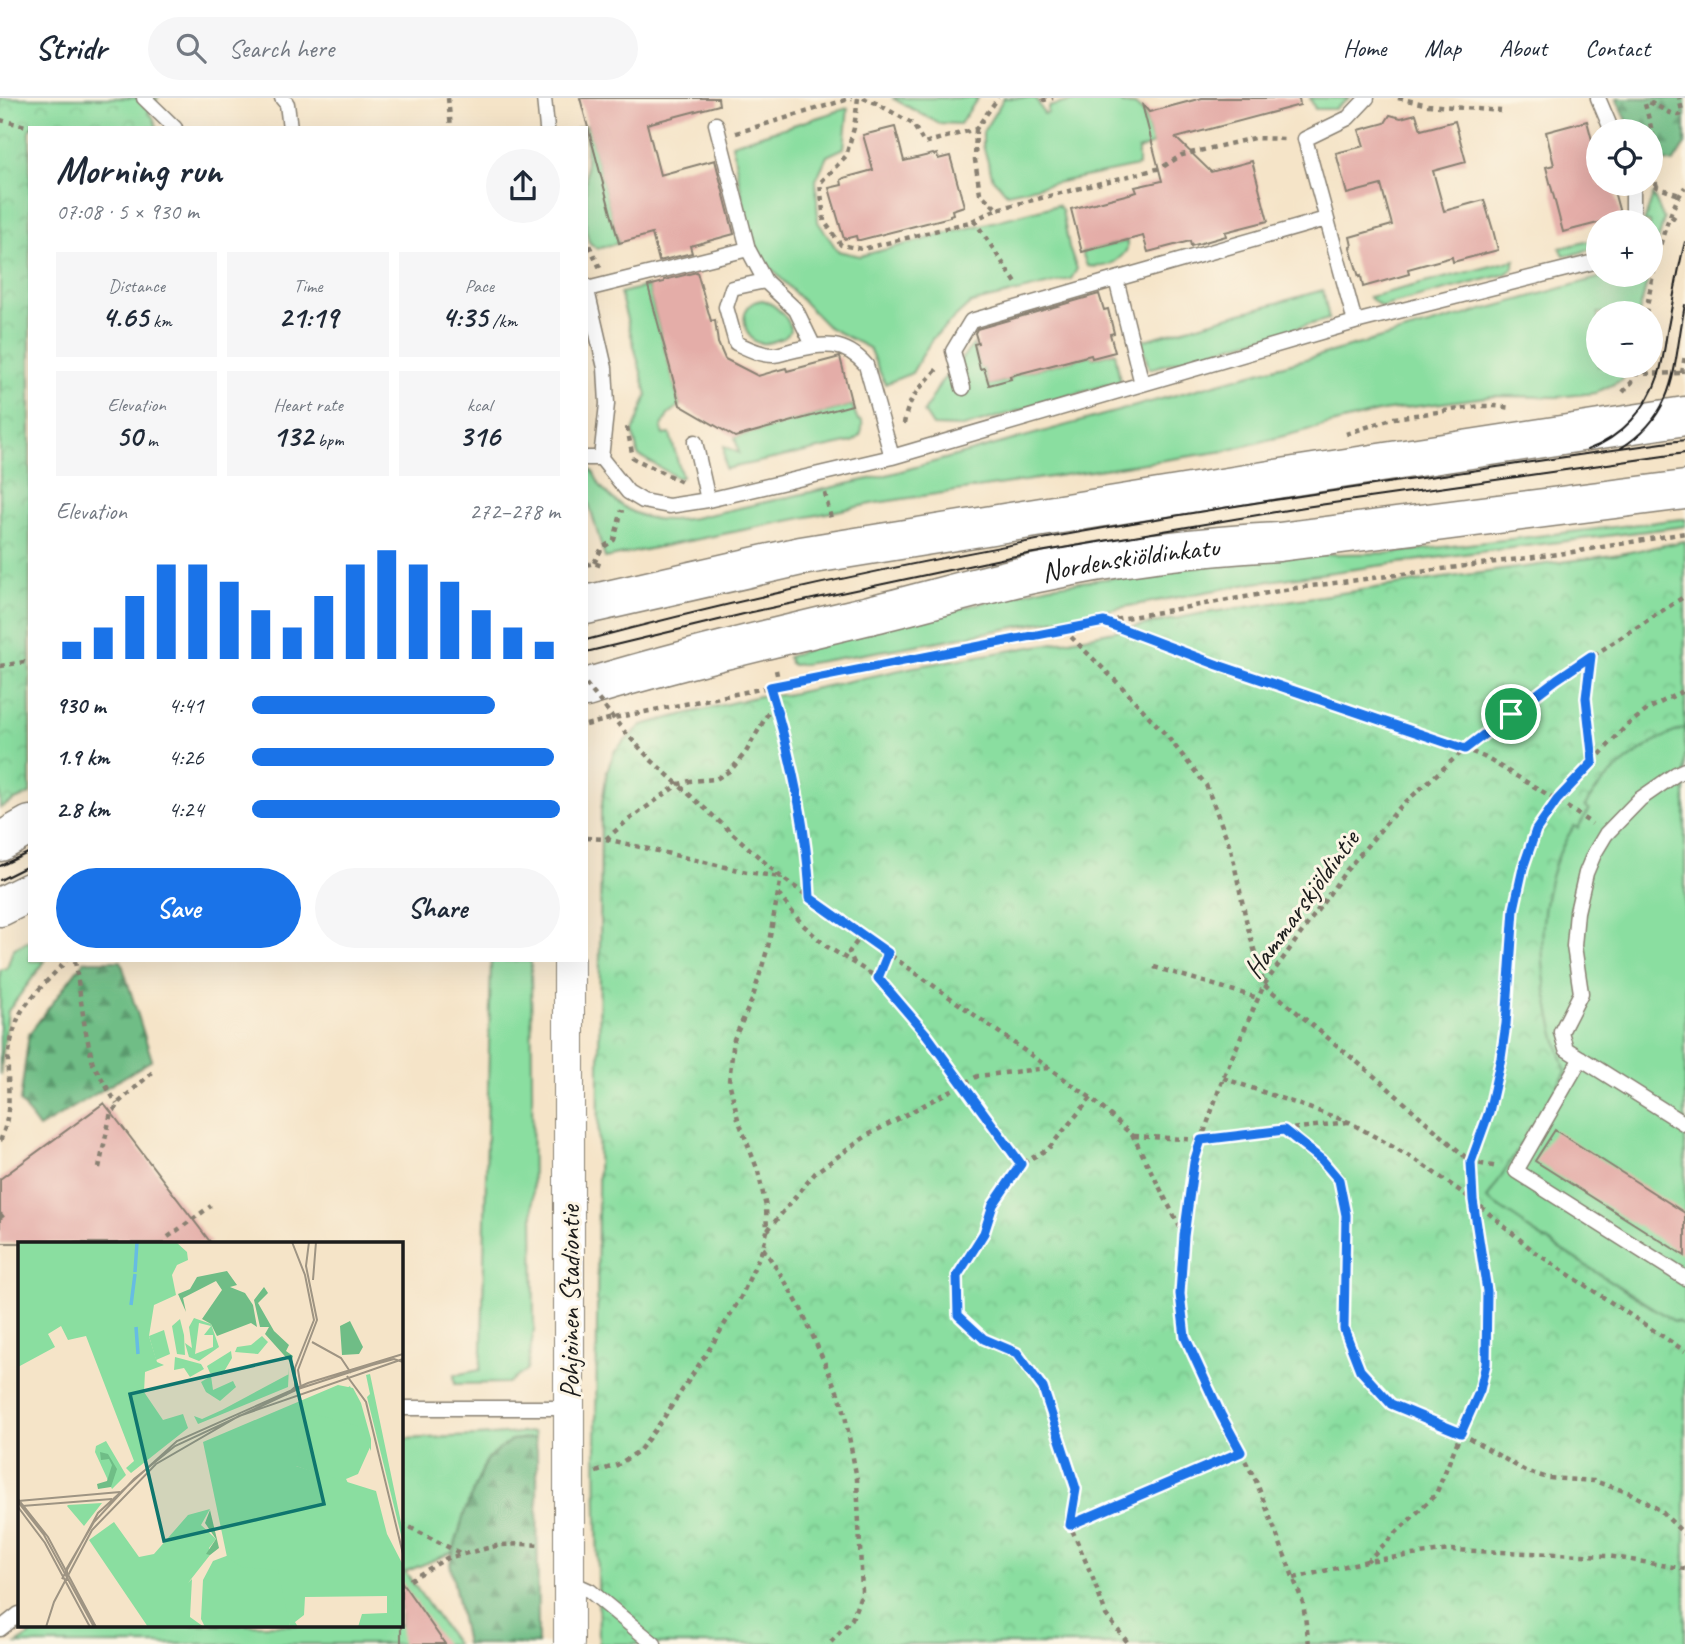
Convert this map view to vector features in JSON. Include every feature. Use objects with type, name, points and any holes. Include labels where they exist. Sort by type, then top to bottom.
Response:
[{"type":"main road","name":"Nordenskiöldinkatu","points":[[601,590],[1288,477],[1685,416]]},
{"type":"main road","name":"Nordenskiöldinkatu","points":[[588,685],[1038,573],[1158,552],[1279,542],[1685,490]]},
{"type":"main road","points":[[0,842],[28,826]]},
{"type":"main road","points":[[0,907],[28,893]]},
{"type":"street","name":"Pohjoinen Stadiontie","points":[[569,962],[569,1644]]},
{"type":"lane","points":[[144,98],[173,126]]},
{"type":"lane","points":[[282,98],[287,104],[290,126]]},
{"type":"lane","points":[[544,98],[547,126]]},
{"type":"lane","points":[[1355,323],[1305,139],[1348,118],[1367,98]]},
{"type":"lane","points":[[1598,98],[1607,119]]},
{"type":"lane","points":[[718,131],[748,249],[765,281],[796,310],[813,345]]},
{"type":"lane","points":[[963,388],[953,351],[971,321],[1326,219]]},
{"type":"lane","points":[[588,287],[748,249]]},
{"type":"lane","points":[[588,292],[605,368],[607,404],[594,458],[628,492],[643,501],[669,506],[708,500],[892,457],[1355,323],[1586,264]]},
{"type":"lane","points":[[1116,279],[1142,384]]},
{"type":"lane","points":[[765,281],[732,288],[726,307],[736,343],[753,351],[773,355],[813,345],[846,348],[858,355],[866,365],[892,457]]},
{"type":"lane","points":[[695,442],[708,500]]},
{"type":"lane","points":[[1685,770],[1640,799],[1605,834],[1594,854],[1586,873],[1577,912],[1574,946],[1581,993],[1561,1032],[1566,1049],[1685,1124]]},
{"type":"lane","points":[[1580,1058],[1516,1171],[1685,1278]]},
{"type":"lane","points":[[402,1408],[569,1408]]},
{"type":"lane","points":[[568,1581],[590,1591],[654,1644]]},
{"type":"lane","points":[[0,1629],[18,1615]]},
{"type":"path","points":[[448,98],[452,126]]},
{"type":"path","points":[[718,131],[852,98]]},
{"type":"path","points":[[976,129],[924,143],[913,124],[861,98],[846,156],[820,183],[824,221],[841,245],[863,249],[974,220],[998,209],[1161,168],[1182,155],[1254,138],[1305,139]]},
{"type":"path","points":[[998,98],[976,129],[975,160],[980,194],[998,209]]},
{"type":"path","points":[[1043,98],[1053,98]]},
{"type":"path","points":[[1398,98],[1428,105],[1501,111]]},
{"type":"path","points":[[1649,119],[1645,104],[1647,102],[1680,116],[1682,111],[1679,98]]},
{"type":"path","points":[[0,120],[28,126]]},
{"type":"path","points":[[1648,301],[1655,263],[1679,195],[1685,187]]},
{"type":"path","points":[[1663,189],[1679,195]]},
{"type":"path","points":[[1671,216],[1678,220]]},
{"type":"path","points":[[974,220],[1030,304]]},
{"type":"path","points":[[887,439],[904,436],[906,408],[953,351]]},
{"type":"path","points":[[1663,374],[1684,373],[1685,355]]},
{"type":"path","points":[[601,590],[594,564],[602,548],[614,540],[628,492],[633,458],[626,430]]},
{"type":"path","points":[[633,458],[682,483],[703,479]]},
{"type":"path","points":[[588,725],[1063,629],[1296,588],[1573,552],[1685,533]]},
{"type":"path","points":[[588,565],[594,564]]},
{"type":"path","name":"Hammarskjöldintie","points":[[1309,1644],[1303,1603],[1256,1481],[1221,1415],[1185,1337],[1180,1294],[1184,1236],[1194,1162],[1223,1077],[1264,985],[1345,872],[1400,807],[1465,749],[1557,679],[1685,596]]},
{"type":"path","points":[[1104,622],[1218,665],[1484,757],[1557,800],[1605,834]]},
{"type":"path","points":[[1063,629],[1167,736],[1206,785],[1231,849],[1247,925],[1264,985],[1380,1081],[1471,1162],[1516,1171]]},
{"type":"path","points":[[1591,656],[1586,698],[1593,762]]},
{"type":"path","points":[[0,666],[28,663]]},
{"type":"path","points":[[776,670],[779,684]]},
{"type":"path","points":[[625,676],[631,715]]},
{"type":"path","points":[[770,687],[796,783],[809,864],[810,898]]},
{"type":"path","points":[[588,688],[652,760],[781,877],[1091,1098],[1133,1136],[1184,1236]]},
{"type":"path","points":[[1367,1561],[1436,1494],[1480,1390],[1486,1364],[1487,1291],[1473,1200],[1471,1162],[1489,1112],[1501,1058],[1514,909],[1523,868],[1536,830],[1557,800],[1626,726],[1650,708],[1685,690]]},
{"type":"path","points":[[606,839],[679,784],[716,779],[732,770],[746,752],[775,702]]},
{"type":"path","points":[[588,838],[606,839],[747,873],[781,877]]},
{"type":"path","points":[[568,1480],[617,1465],[639,1451],[712,1345],[741,1297],[763,1248],[767,1231],[766,1207],[758,1171],[737,1119],[729,1081],[734,1039],[752,1000],[768,947],[781,877]]},
{"type":"path","points":[[778,894],[802,924],[826,946],[878,978],[964,1083],[1021,1164]]},
{"type":"path","points":[[854,964],[849,952],[862,935]]},
{"type":"path","points":[[878,978],[888,953]]},
{"type":"path","points":[[0,1141],[10,1103],[8,1059],[21,1012],[65,962]]},
{"type":"path","points":[[75,962],[93,1064],[117,1104]]},
{"type":"path","points":[[1154,967],[1258,998]]},
{"type":"path","points":[[767,1231],[816,1172],[868,1135],[978,1076],[1049,1068]]},
{"type":"path","points":[[99,1168],[111,1112],[155,1070]]},
{"type":"path","points":[[1223,1077],[1349,1122],[1416,1160],[1473,1200],[1536,1253],[1685,1351]]},
{"type":"path","points":[[1091,1098],[1048,1149],[1021,1164],[993,1205],[984,1233],[957,1276],[958,1315],[984,1339],[1017,1353],[1043,1388],[1076,1489],[1070,1525],[1106,1615],[1129,1644]]},
{"type":"path","points":[[1133,1136],[1201,1140],[1349,1122]]},
{"type":"path","points":[[1284,1130],[1322,1160],[1339,1180],[1346,1215],[1344,1329],[1360,1370],[1391,1404],[1461,1433],[1525,1471],[1548,1478],[1594,1481],[1630,1493],[1660,1510],[1685,1535]]},
{"type":"path","points":[[168,1237],[211,1206]]},
{"type":"path","points":[[0,1214],[5,1220]]},
{"type":"path","points":[[763,1248],[801,1309],[843,1405],[857,1479],[862,1592],[852,1619],[829,1644]]},
{"type":"path","points":[[1070,1525],[1241,1452]]},
{"type":"path","points":[[402,1524],[463,1554]]},
{"type":"path","points":[[410,1580],[447,1558],[499,1545],[542,1545]]},
{"type":"path","points":[[1294,1578],[1367,1561],[1450,1550],[1608,1556],[1685,1569]]},
{"type":"green space","points":[[0,98],[158,98],[148,113],[156,126],[28,126],[28,795],[0,808]]},
{"type":"green space","points":[[892,98],[978,98],[960,124],[938,123]]},
{"type":"green space","points":[[1004,98],[1036,98],[1044,114],[1048,113],[1048,107],[1083,98],[1119,98],[1123,104],[1135,105],[1144,113],[1153,144],[1138,150],[1138,166],[1007,193],[993,179],[983,145],[983,132]]},
{"type":"green space","points":[[1310,98],[1349,98],[1335,109],[1315,109]]},
{"type":"green space","points":[[1616,98],[1685,98],[1685,144],[1673,163],[1663,161],[1663,119],[1626,119]]},
{"type":"green space","points":[[848,108],[844,148],[827,156],[816,180],[818,222],[838,251],[860,256],[1058,205],[1062,210],[1069,247],[1077,269],[1071,279],[971,303],[932,339],[912,373],[885,384],[869,348],[828,327],[760,257],[746,217],[732,144]]},
{"type":"green space","points":[[588,125],[619,243],[597,249],[588,238],[588,126],[584,126]]},
{"type":"green space","points":[[1653,196],[1653,196],[1660,210],[1648,210]]},
{"type":"green space","points":[[1127,241],[1127,250],[1114,262],[1105,266],[1087,266],[1082,252]]},
{"type":"green space","points":[[1586,242],[1586,251],[1572,255],[1564,255],[1560,248]]},
{"type":"green space","points":[[1515,260],[1512,269],[1506,274],[1381,307],[1369,297]]},
{"type":"green space","points":[[1586,281],[1586,287],[1646,287],[1642,301],[1586,301],[1586,378],[1623,378],[1595,393],[1557,397],[1494,396],[1382,411],[1225,451],[876,503],[605,558],[588,501],[588,468],[612,498],[633,512],[655,519],[694,518],[883,476]]},
{"type":"green space","points":[[648,286],[680,405],[668,415],[661,428],[663,435],[670,434],[682,477],[678,478],[638,455],[633,432],[647,395],[620,293]]},
{"type":"green space","points":[[1323,290],[1329,319],[1149,369],[1141,341]]},
{"type":"green space","points":[[763,300],[782,313],[787,319],[790,331],[786,336],[762,343],[754,341],[750,336],[746,329],[745,314],[754,302]]},
{"type":"green space","points":[[974,344],[980,368],[984,368],[989,385],[1011,380],[1010,376],[1091,355],[1093,358],[1115,352],[1120,381],[963,427],[933,426],[924,412],[941,382]]},
{"type":"green space","points":[[852,405],[858,420],[862,421],[862,431],[852,442],[725,469],[724,446],[739,453],[735,437]]},
{"type":"green space","points":[[1685,519],[1685,526],[1254,583],[804,664],[793,665],[788,657],[831,640],[1050,586],[1288,555],[1392,553]]},
{"type":"green space","points":[[1685,541],[1685,728],[1657,741],[1615,770],[1585,806],[1589,809],[1578,828],[1574,826],[1559,855],[1549,885],[1542,947],[1550,1011],[1566,1072],[1487,1199],[1524,1224],[1523,1226],[1685,1326],[1685,1644],[599,1644],[596,1449],[601,810],[607,771],[615,750],[642,725],[759,696],[785,695],[914,667],[1060,642],[1199,614],[1620,554]]},
{"type":"green space","points":[[1685,702],[1685,1326],[1522,1225],[1487,1199],[1523,894],[1585,807],[1583,791]]},
{"type":"green space","points":[[28,941],[28,962],[44,962],[8,1011],[0,1075],[0,970],[7,968],[13,949]]},
{"type":"green space","points":[[83,962],[121,962],[152,1060],[39,1128],[20,1102],[29,1034]]},
{"type":"green space","points":[[491,962],[531,962],[534,1330],[527,1370],[508,1383],[455,1384],[454,1375],[480,1370]]},
{"type":"green space","points":[[534,1432],[535,1438],[511,1440],[487,1459],[465,1511],[453,1552],[405,1572],[456,1644],[17,1644],[43,1626],[402,1626],[402,1439]]},
{"type":"green space","points":[[535,1438],[538,1644],[466,1644],[450,1563],[465,1511],[487,1459],[511,1440]]},
{"type":"building","points":[[580,98],[718,98],[719,105],[647,124],[660,175],[715,160],[734,234],[690,246],[692,253],[659,261],[652,234],[619,243]]},
{"type":"building","points":[[1202,98],[1299,98],[1300,105],[1176,138],[1211,172],[1252,161],[1268,221],[1225,232],[1226,236],[1191,246],[1190,241],[1148,252],[1143,236],[1082,252],[1071,209],[1137,192],[1135,187],[1162,181],[1142,104],[1149,112]]},
{"type":"building","points":[[1416,114],[1421,130],[1455,121],[1466,162],[1433,171],[1444,211],[1484,200],[1498,250],[1453,262],[1452,257],[1408,269],[1409,274],[1363,287],[1350,247],[1350,237],[1392,225],[1381,185],[1347,194],[1336,153],[1364,146],[1359,130],[1385,123],[1390,115],[1401,118]]},
{"type":"building","points":[[1586,121],[1586,196],[1615,196],[1619,210],[1586,210],[1586,226],[1563,232],[1546,167],[1554,165],[1546,132]]},
{"type":"building","points":[[895,127],[904,161],[933,154],[937,154],[938,159],[950,156],[964,206],[952,210],[950,217],[860,240],[857,240],[856,236],[844,239],[829,188],[842,185],[841,180],[844,178],[873,170],[863,135]]},
{"type":"building","points":[[697,272],[711,321],[715,320],[718,343],[725,359],[758,376],[840,357],[852,405],[735,437],[680,405],[648,286]]},
{"type":"building","points":[[1099,294],[1104,310],[1108,309],[1115,352],[1092,358],[1091,355],[1010,376],[1011,379],[989,385],[984,368],[980,369],[974,344],[978,343],[975,333],[977,329]]},
{"type":"building","points":[[104,1103],[210,1242],[0,1243],[0,1179]]},
{"type":"building","points":[[1555,1130],[1685,1213],[1685,1256],[1535,1161]]},
{"type":"building","points":[[402,1582],[445,1644],[401,1644],[402,1626]]},
{"type":"tram line","points":[[1587,450],[1622,430],[1640,410],[1654,387],[1662,364],[1685,242]]},
{"type":"tram line","points":[[1621,448],[1640,434],[1654,419],[1664,402],[1675,366],[1685,305]]},
{"type":"tram line","points":[[588,640],[802,588],[1019,543],[1347,489],[1685,440]]},
{"type":"tram line","points":[[588,652],[752,612],[1010,557],[1305,507],[1685,453]]},
{"type":"tram line","points":[[0,866],[28,853]]},
{"type":"tram line","points":[[0,880],[28,866]]},
{"type":"route","points":[[1104,622],[1218,665],[1465,749],[1511,714],[1591,656],[1586,698],[1593,762],[1557,800],[1536,830],[1523,868],[1514,909],[1501,1058],[1489,1112],[1471,1162],[1473,1200],[1487,1291],[1486,1364],[1480,1390],[1461,1433],[1391,1404],[1360,1370],[1344,1329],[1346,1215],[1339,1180],[1322,1160],[1284,1130],[1201,1140],[1194,1162],[1184,1236],[1180,1294],[1185,1337],[1241,1452],[1070,1525],[1076,1489],[1043,1388],[1017,1353],[984,1339],[958,1315],[957,1276],[984,1233],[993,1205],[1021,1164],[964,1083],[878,978],[888,953],[810,898],[809,864],[796,783],[770,687],[1104,622]]}]
